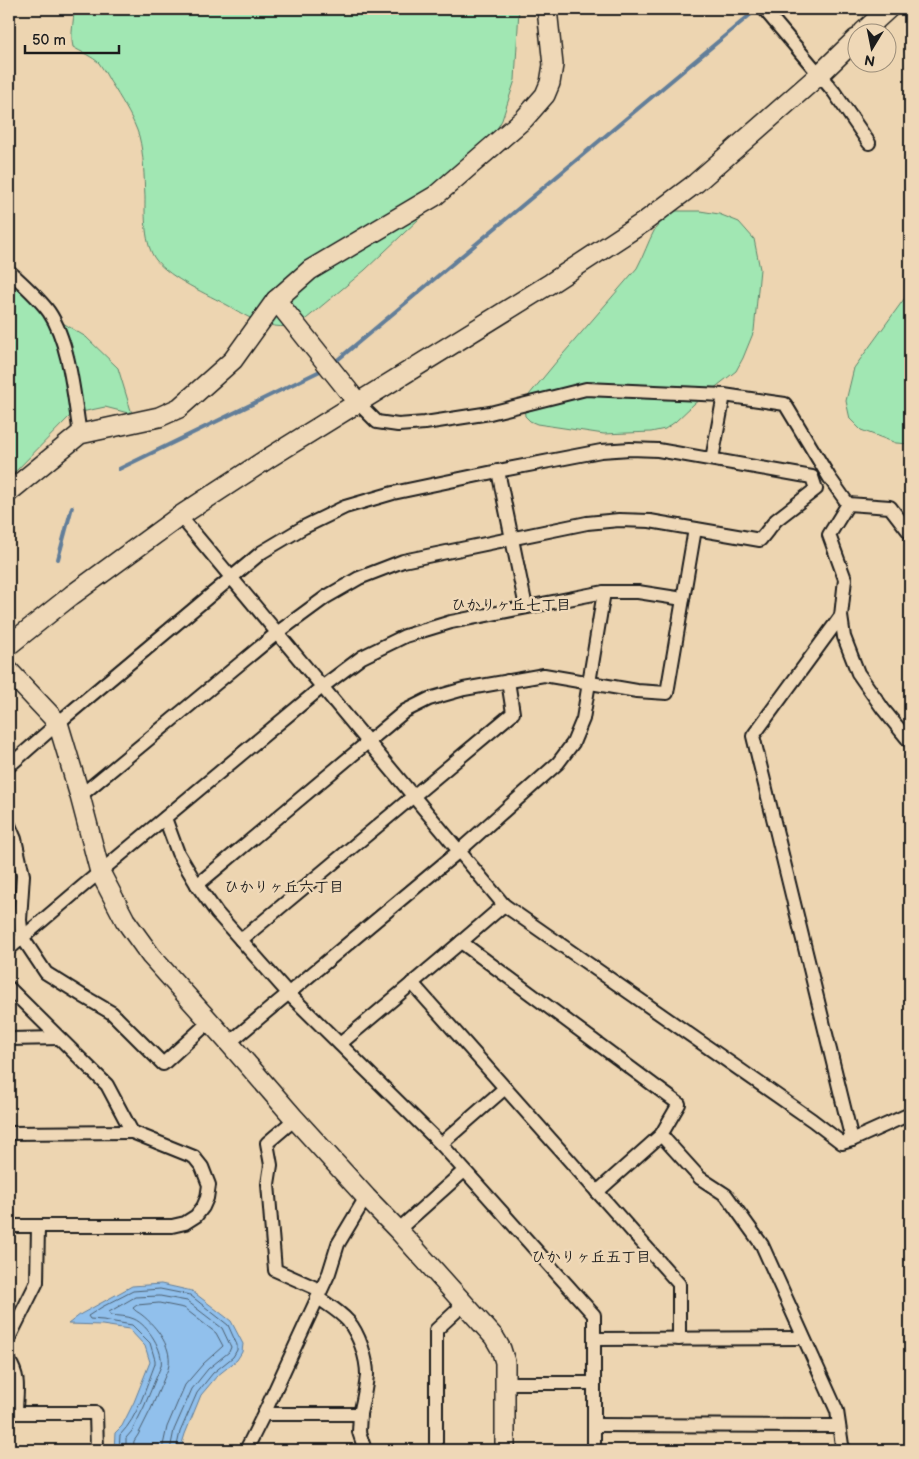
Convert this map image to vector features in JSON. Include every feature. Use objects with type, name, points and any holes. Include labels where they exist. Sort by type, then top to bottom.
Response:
[{"type":"street","points":[[9,492],[80,434],[159,417],[178,408],[233,360],[276,300],[310,270],[435,196],[524,119],[545,95],[550,83],[553,65],[547,9]]},
{"type":"street","points":[[764,9],[834,92],[868,142]]},
{"type":"street","points":[[874,22],[888,9]]},
{"type":"street","points":[[9,645],[180,516],[267,459],[551,283],[644,222],[696,183],[819,75],[846,49]]},
{"type":"street","points":[[9,272],[40,301],[50,314],[57,328],[65,348],[80,434]]},
{"type":"street","points":[[276,300],[358,403],[377,422],[398,424],[434,422],[490,413],[586,389],[724,395],[785,404],[829,477],[848,504]]},
{"type":"street","points":[[712,459],[724,395]]},
{"type":"street","points":[[9,766],[262,552],[304,527],[345,508],[393,493],[498,471],[601,451],[630,449],[658,450],[812,477],[816,489],[776,520],[760,540],[650,521],[619,520],[587,524],[403,561],[359,578],[326,597],[277,633],[80,796]]},
{"type":"street","points":[[498,471],[526,607]]},
{"type":"street","points":[[848,504],[890,507],[910,533]]},
{"type":"street","points":[[848,504],[830,535],[845,579],[841,616],[844,637],[858,673],[883,709],[910,742]]},
{"type":"street","points":[[180,516],[504,905],[812,1120],[842,1143],[910,1114]]},
{"type":"street","points":[[197,885],[406,711],[430,698],[508,680],[544,675],[637,691],[667,693],[695,529]]},
{"type":"street","points":[[16,937],[100,872],[322,687],[362,657],[405,636],[451,622],[604,592],[638,592],[683,599]]},
{"type":"street","points":[[229,1042],[459,851],[558,763],[573,743],[583,719],[604,592]]},
{"type":"street","points":[[841,616],[753,736],[852,1140]]},
{"type":"street","points":[[9,671],[58,723],[100,872],[125,920],[151,956],[229,1042],[295,1119],[494,1337],[501,1349],[505,1362],[505,1450]]},
{"type":"street","points":[[241,940],[514,713],[508,680]]},
{"type":"street","points":[[165,818],[178,853],[197,885],[241,940],[288,993],[441,1144],[594,1316],[594,1450]]},
{"type":"street","points":[[9,825],[15,839],[23,875],[20,920],[16,937],[9,949]]},
{"type":"street","points":[[340,1044],[504,905]]},
{"type":"street","points":[[16,937],[46,973],[112,1013],[163,1064],[210,1021]]},
{"type":"street","points":[[461,942],[679,1104],[662,1135],[597,1192]]},
{"type":"street","points":[[412,983],[679,1284],[679,1339]]},
{"type":"street","points":[[9,988],[107,1085],[132,1132]]},
{"type":"street","points":[[9,1039],[59,1038]]},
{"type":"street","points":[[441,1144],[505,1088]]},
{"type":"street","points":[[295,1119],[267,1143],[270,1165],[268,1184],[275,1270],[318,1294],[349,1322],[356,1333],[367,1374],[360,1414],[360,1432],[365,1450]]},
{"type":"street","points":[[9,1133],[132,1132],[194,1157],[202,1167],[209,1185],[203,1207],[196,1216],[185,1224],[172,1226],[9,1226]]},
{"type":"street","points":[[662,1135],[700,1178],[726,1195],[762,1245],[837,1411],[842,1445],[845,1450]]},
{"type":"street","points":[[398,1230],[464,1171]]},
{"type":"street","points":[[246,1450],[329,1273],[338,1244],[366,1197]]},
{"type":"street","points":[[9,1338],[37,1282],[38,1226]]},
{"type":"street","points":[[436,1450],[436,1330],[464,1304]]},
{"type":"street","points":[[594,1340],[803,1338]]},
{"type":"street","points":[[9,1361],[15,1370],[17,1379],[12,1413],[96,1413],[97,1450]]},
{"type":"street","points":[[505,1383],[593,1383]]},
{"type":"street","points":[[264,1414],[360,1414]]},
{"type":"street","points":[[594,1425],[839,1426]]},
{"type":"green space","points":[[74,9],[519,9],[515,80],[502,120],[480,159],[365,270],[300,324],[281,327],[272,326],[254,320],[190,286],[171,274],[152,254],[146,230],[144,166],[139,136],[128,112],[99,63],[73,47]]},
{"type":"green space","points":[[675,211],[700,211],[719,214],[739,222],[754,239],[760,269],[754,331],[736,371],[665,429],[651,432],[604,434],[537,424],[530,421],[525,416],[524,406],[529,395],[637,268],[656,228]]},
{"type":"green space","points":[[9,268],[48,314],[86,337],[118,368],[132,414],[105,407],[72,414],[9,478]]},
{"type":"green space","points":[[910,292],[910,444],[896,443],[861,430],[850,419],[846,401],[854,368]]},
{"type":"water","points":[[161,1284],[192,1291],[231,1321],[243,1344],[242,1352],[237,1360],[217,1376],[201,1395],[180,1450],[114,1450],[115,1433],[122,1426],[134,1402],[150,1362],[145,1346],[129,1329],[102,1325],[68,1324],[81,1314],[132,1286]]},
{"type":"waterway","points":[[335,362],[757,9]]},
{"type":"waterway","points":[[119,469],[320,371]]},
{"type":"waterway","points":[[58,559],[72,507]]},
{"type":"district","name":"ひかりヶ丘七丁目","points":[[511,605]]},
{"type":"district","name":"ひかりヶ丘六丁目","points":[[284,887]]},
{"type":"district","name":"ひかりヶ丘五丁目","points":[[591,1257]]}]
